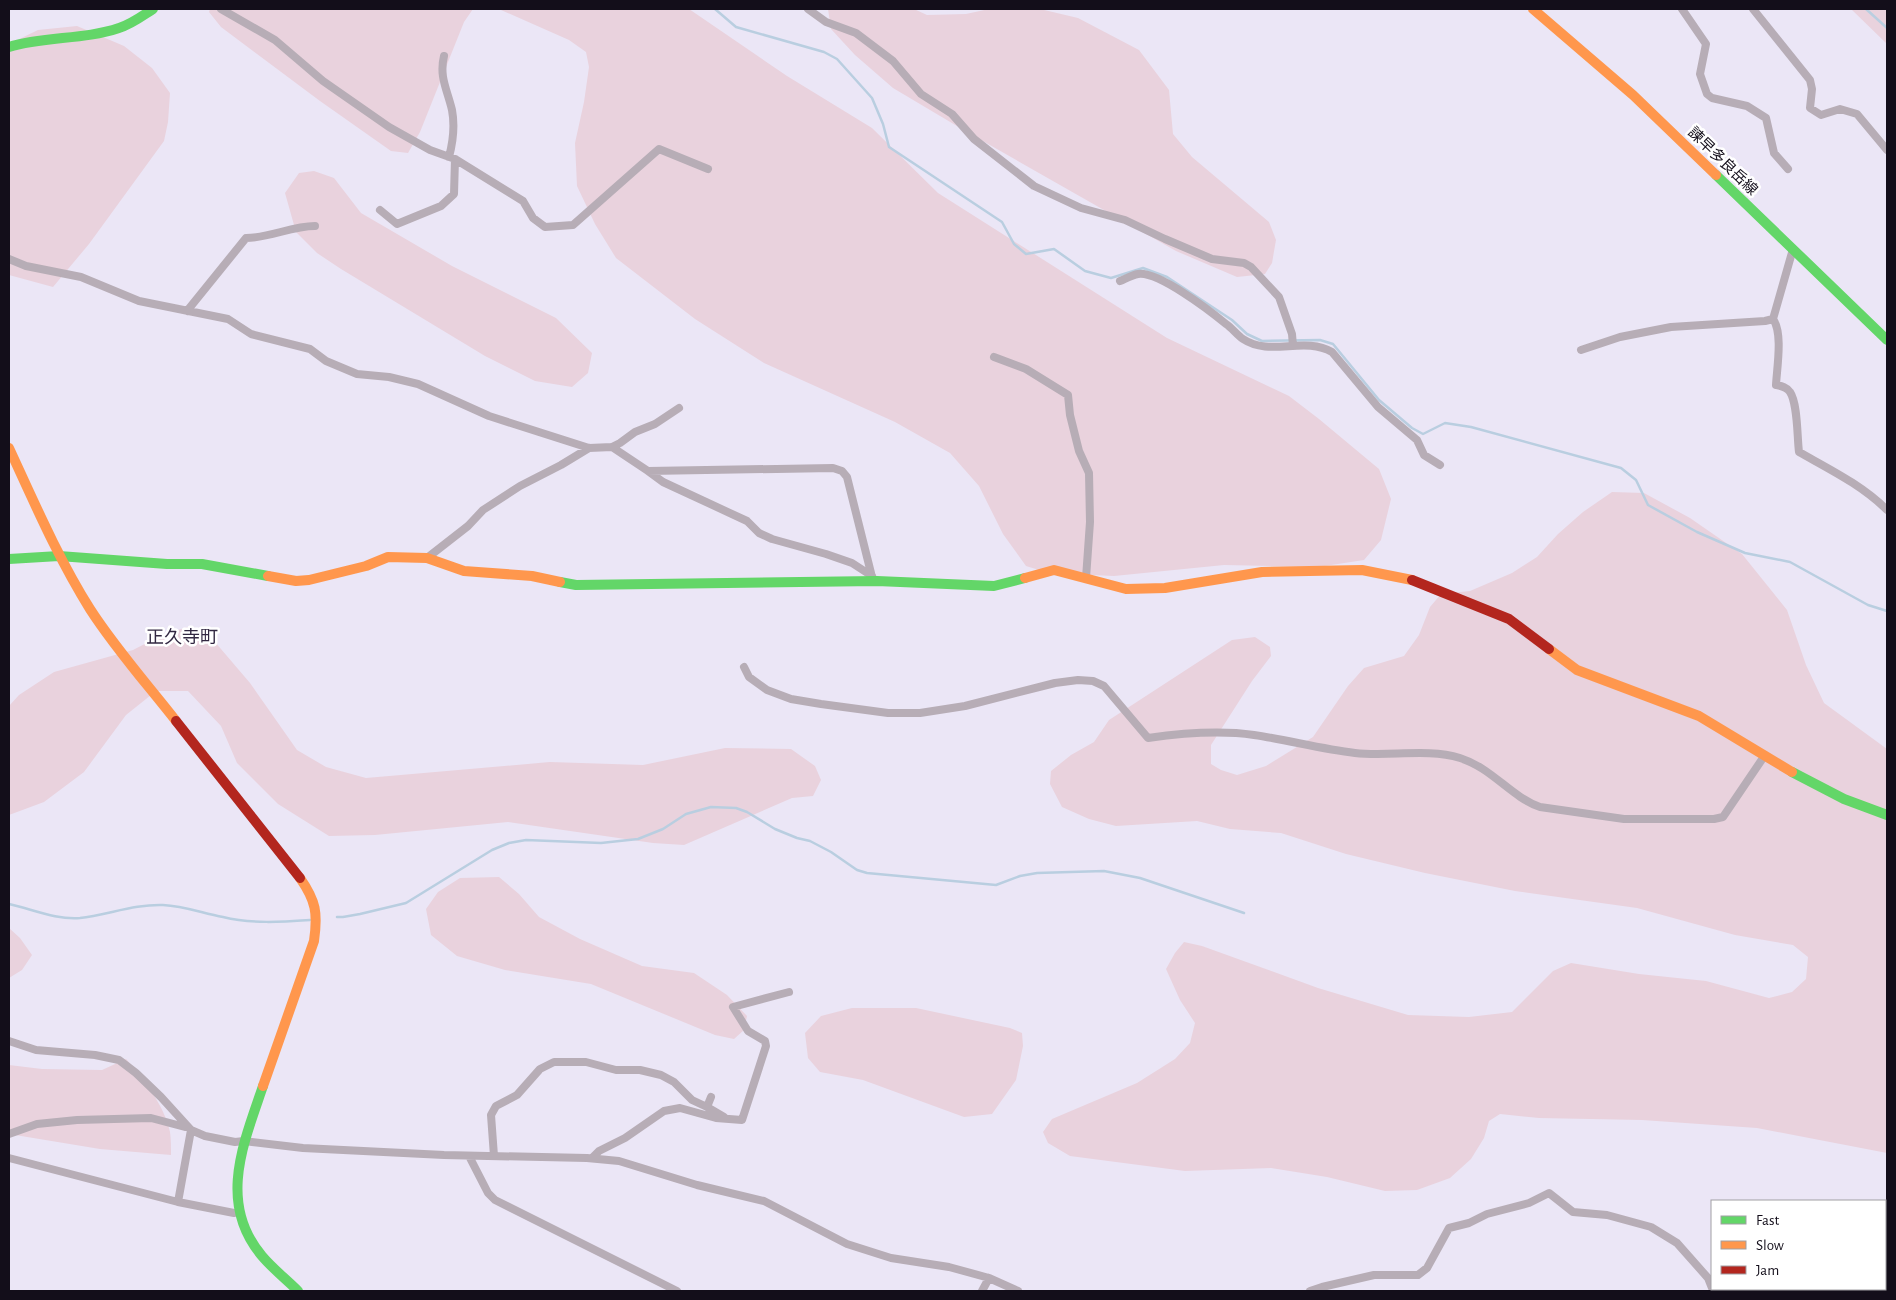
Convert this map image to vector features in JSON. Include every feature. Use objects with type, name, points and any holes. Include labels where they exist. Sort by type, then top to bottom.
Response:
[{"type":"street","points":[[9,47],[26,41],[116,29],[130,24],[153,9]]},
{"type":"street","points":[[221,9],[275,40],[323,81],[389,127],[430,150],[452,158],[523,201],[534,218],[545,227],[573,224],[659,149],[708,169]]},
{"type":"street","points":[[808,9],[826,22],[856,33],[893,61],[921,94],[952,114],[974,139],[1034,186],[1081,208],[1125,220],[1212,259],[1244,263],[1251,267],[1279,297],[1292,335],[1293,346]]},
{"type":"street","name":"諫早多良岳線","points":[[1533,9],[1633,95],[1793,249],[1883,330],[1887,340]]},
{"type":"street","points":[[1682,9],[1706,44],[1700,74],[1707,94],[1712,98],[1747,106],[1766,118],[1774,152],[1788,169]]},
{"type":"street","points":[[1753,9],[1810,80],[1812,90],[1810,108],[1821,116],[1840,109],[1856,114],[1887,150]]},
{"type":"street","points":[[380,210],[397,224],[441,206],[454,194],[452,112],[441,70],[444,56]]},
{"type":"street","points":[[187,311],[246,238],[260,238],[301,226],[316,226]]},
{"type":"street","points":[[1773,319],[1793,249]]},
{"type":"street","points":[[9,259],[26,266],[82,277],[139,301],[228,320],[251,334],[310,349],[326,360],[358,374],[389,377],[418,384],[489,416],[589,448],[612,447],[636,432],[656,424],[679,408]]},
{"type":"street","points":[[1120,281],[1136,274],[1145,274],[1164,281],[1226,323],[1244,339],[1262,347],[1310,345],[1323,347],[1332,352],[1378,407],[1417,440],[1424,455],[1440,465]]},
{"type":"street","points":[[1581,350],[1620,336],[1671,326],[1773,319]]},
{"type":"street","points":[[1773,319],[1778,325],[1779,351],[1776,384],[1786,388],[1791,393],[1794,404],[1798,452],[1854,484],[1876,499],[1887,510]]},
{"type":"street","points":[[994,357],[1026,370],[1068,396],[1070,416],[1079,451],[1089,473],[1090,522],[1086,578]]},
{"type":"street","points":[[612,447],[663,482],[747,521],[759,533],[772,540],[852,563],[873,578]]},
{"type":"street","points":[[9,448],[59,556],[88,606],[105,631],[297,874],[314,899],[318,922],[314,941],[244,1142],[236,1182],[238,1199],[249,1235],[261,1255],[298,1291]]},
{"type":"street","points":[[427,558],[468,526],[483,510],[520,486],[589,448]]},
{"type":"street","points":[[648,471],[833,468],[842,471],[847,477],[873,578]]},
{"type":"street","points":[[9,559],[59,556],[166,564],[202,564],[296,581],[309,580],[366,566],[388,557],[427,558],[464,571],[532,576],[576,585],[873,578],[994,586],[1054,570],[1126,589],[1165,588],[1262,572],[1362,570],[1410,579],[1509,619],[1577,670],[1699,716],[1811,784],[1887,815]]},
{"type":"street","points":[[744,667],[749,677],[767,690],[791,698],[888,713],[920,713],[965,706],[1055,683],[1078,680],[1093,681],[1104,686],[1148,738],[1184,733],[1215,732],[1253,735],[1356,754],[1434,754],[1459,758],[1477,764],[1529,803],[1540,807],[1624,819],[1714,819],[1723,817],[1765,755]]},
{"type":"street","points":[[592,1158],[599,1151],[624,1138],[664,1111],[680,1108],[716,1118],[742,1120],[766,1046],[765,1041],[748,1031],[733,1007],[789,992]]},
{"type":"street","points":[[9,1042],[36,1050],[95,1054],[119,1060],[136,1073],[161,1097],[189,1129],[178,1202]]},
{"type":"street","points":[[494,1156],[491,1115],[496,1106],[517,1095],[540,1069],[554,1062],[586,1062],[616,1070],[640,1070],[661,1075],[674,1082],[692,1100],[727,1119]]},
{"type":"street","points":[[707,1107],[712,1097]]},
{"type":"street","points":[[9,1134],[37,1124],[78,1120],[151,1118],[212,1138],[235,1142],[303,1148],[469,1156],[592,1158],[619,1161],[697,1185],[764,1201],[846,1244],[891,1258],[949,1267],[989,1278],[1018,1291]]},
{"type":"street","points":[[469,1156],[488,1193],[495,1200],[677,1291]]},
{"type":"street","points":[[9,1158],[178,1202],[234,1213]]},
{"type":"street","points":[[1310,1291],[1374,1275],[1418,1275],[1428,1268],[1449,1228],[1469,1223],[1487,1214],[1529,1203],[1549,1193],[1573,1212],[1607,1215],[1651,1228],[1677,1242],[1708,1278],[1711,1287]]},
{"type":"street","points":[[982,1291],[989,1278]]},
{"type":"shaded area","points":[[210,9],[473,9],[464,22],[420,132],[408,153],[391,151],[320,101],[221,27],[209,12]]},
{"type":"shaded area","points":[[473,9],[689,9],[787,76],[872,128],[938,193],[1167,338],[1289,396],[1319,419],[1379,469],[1391,499],[1381,540],[1364,560],[1318,567],[1224,565],[1114,576],[1049,573],[1026,566],[1003,534],[979,486],[950,453],[895,422],[764,363],[695,319],[616,258],[595,224],[577,186],[575,143],[589,67],[586,52],[569,40],[501,10]]},
{"type":"shaded area","points":[[828,9],[914,9],[927,15],[966,14],[989,9],[1040,9],[1078,18],[1139,50],[1169,90],[1173,134],[1192,157],[1269,222],[1276,240],[1272,263],[1265,274],[1237,277],[1176,251],[967,132],[893,88],[855,55],[831,29]]},
{"type":"shaded area","points":[[1851,9],[1887,9],[1887,44]]},
{"type":"shaded area","points":[[77,26],[124,46],[152,68],[170,93],[168,122],[164,141],[89,244],[53,287],[9,275],[9,44],[38,30]]},
{"type":"shaded area","points":[[314,171],[334,178],[361,213],[452,266],[556,318],[592,353],[588,373],[572,387],[535,381],[485,356],[317,253],[296,232],[285,193],[299,173]]},
{"type":"shaded area","points":[[1612,492],[1644,493],[1690,518],[1742,554],[1787,610],[1806,665],[1824,703],[1887,749],[1887,1153],[1757,1128],[1642,1120],[1539,1118],[1500,1114],[1489,1121],[1484,1138],[1471,1159],[1450,1178],[1417,1190],[1385,1191],[1327,1177],[1271,1168],[1185,1171],[1070,1156],[1048,1143],[1043,1132],[1052,1119],[1137,1083],[1175,1059],[1190,1043],[1195,1023],[1180,1000],[1166,969],[1184,942],[1202,946],[1318,988],[1408,1015],[1469,1017],[1512,1012],[1553,971],[1571,963],[1639,974],[1706,981],[1769,998],[1792,992],[1806,979],[1808,957],[1793,945],[1735,935],[1637,908],[1515,891],[1425,873],[1346,854],[1281,833],[1230,829],[1197,821],[1116,826],[1089,819],[1062,807],[1050,784],[1051,771],[1071,755],[1094,742],[1109,720],[1232,640],[1255,637],[1270,647],[1271,656],[1252,681],[1211,745],[1211,764],[1221,770],[1237,775],[1266,766],[1313,737],[1348,686],[1364,668],[1404,656],[1419,635],[1430,607],[1441,594],[1470,591],[1512,573],[1537,557],[1558,534],[1583,512]]},
{"type":"shaded area","points":[[191,626],[215,642],[250,683],[297,750],[326,767],[366,778],[550,762],[643,765],[725,748],[791,749],[815,766],[821,780],[813,796],[792,798],[684,845],[653,843],[508,822],[375,835],[329,836],[278,804],[237,763],[221,726],[188,691],[156,691],[126,715],[84,772],[44,802],[9,815],[9,706],[19,695],[54,672],[133,650],[162,635]]},
{"type":"shaded area","points":[[499,877],[519,894],[539,917],[580,939],[642,966],[694,973],[727,995],[747,1016],[744,1030],[734,1039],[715,1035],[591,984],[505,970],[457,956],[431,935],[426,909],[438,892],[460,878]]},
{"type":"shaded area","points":[[9,928],[20,938],[32,955],[22,970],[9,978]]},
{"type":"shaded area","points":[[852,1008],[916,1008],[1010,1028],[1022,1033],[1023,1046],[1016,1080],[992,1114],[964,1117],[863,1080],[820,1072],[808,1058],[805,1033],[821,1016]]},
{"type":"shaded area","points":[[126,1059],[146,1083],[163,1113],[170,1132],[171,1155],[100,1149],[9,1134],[9,1065],[42,1069],[102,1070]]},
{"type":"waterway","points":[[715,9],[736,27],[824,52],[837,59],[872,98],[883,124],[889,147],[1002,222],[1014,244],[1026,254],[1054,249],[1085,271],[1111,278],[1143,268],[1167,277],[1232,320],[1247,334],[1262,341],[1320,340],[1333,344],[1379,400],[1412,428],[1423,434],[1445,423],[1471,427],[1621,468],[1636,480],[1648,505],[1697,532],[1745,553],[1790,562],[1868,605],[1887,611]]},
{"type":"waterway","points":[[1866,9],[1887,28]]},
{"type":"waterway","points":[[337,917],[360,914],[406,903],[492,850],[509,843],[526,840],[601,843],[638,839],[663,829],[686,814],[711,807],[736,808],[747,812],[775,829],[810,841],[831,852],[857,870],[867,873],[996,885],[1020,876],[1037,873],[1104,871],[1140,878],[1244,913]]},
{"type":"waterway","points":[[9,904],[53,916],[71,918],[90,917],[142,906],[163,905],[245,921],[310,920]]},
{"type":"traffic: fast","points":[[9,47],[36,41],[106,32],[137,20],[153,9]]},
{"type":"traffic: fast","points":[[1716,175],[1887,340]]},
{"type":"traffic: fast","points":[[9,559],[59,556],[167,564],[202,564],[268,576]]},
{"type":"traffic: fast","points":[[560,582],[576,585],[877,581],[994,586],[1025,578]]},
{"type":"traffic: fast","points":[[1792,772],[1844,799],[1887,815]]},
{"type":"traffic: fast","points":[[263,1086],[248,1129],[238,1172],[240,1215],[248,1236],[262,1256],[298,1291]]},
{"type":"traffic: slow","points":[[1533,9],[1633,95],[1716,175]]},
{"type":"traffic: slow","points":[[9,448],[78,590],[121,652],[176,721]]},
{"type":"traffic: slow","points":[[268,576],[296,581],[309,580],[366,566],[388,557],[427,558],[464,571],[532,576],[560,582]]},
{"type":"traffic: slow","points":[[1025,578],[1054,570],[1126,589],[1165,588],[1262,572],[1362,570],[1412,580]]},
{"type":"traffic: slow","points":[[1549,649],[1577,670],[1699,716],[1792,772]]},
{"type":"traffic: slow","points":[[263,1086],[314,941],[316,915],[313,901],[300,878]]},
{"type":"traffic: jam","points":[[1412,580],[1509,619],[1549,649]]},
{"type":"traffic: jam","points":[[176,721],[300,878]]},
{"type":"district","name":"正久寺町","points":[[182,637]]}]
